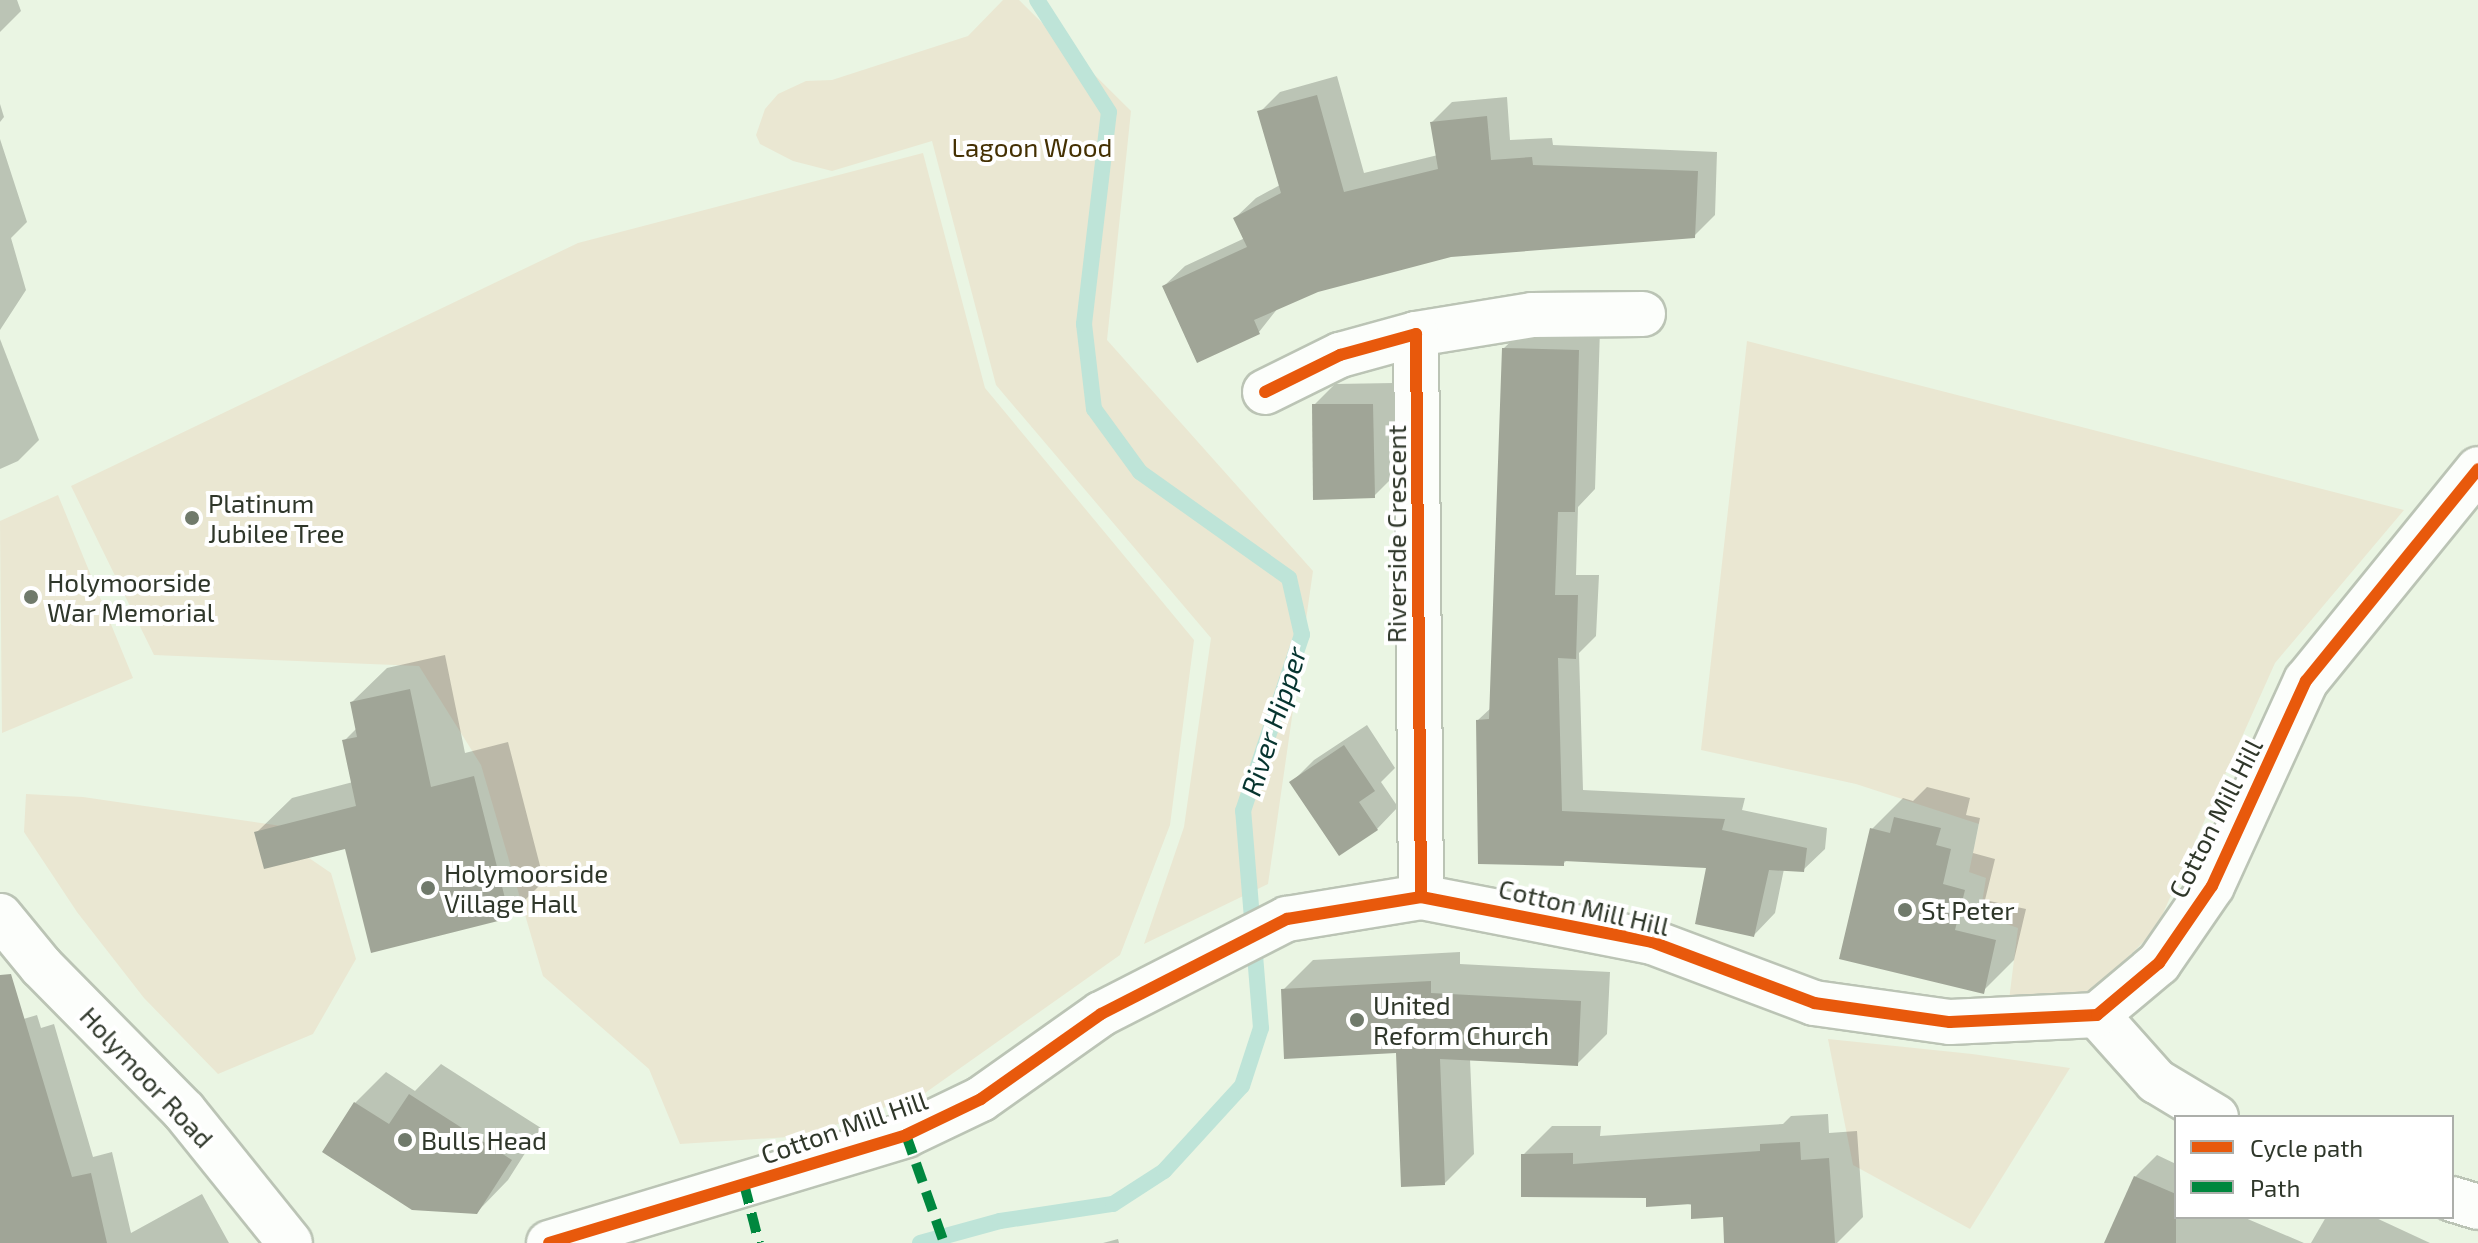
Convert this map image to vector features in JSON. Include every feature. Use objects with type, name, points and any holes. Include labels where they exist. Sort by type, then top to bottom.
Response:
[{"type":"street","points":[[1265,392],[1340,355],[1416,334],[1532,315],[1643,314]]},
{"type":"street","name":"Riverside Crescent","points":[[1416,334],[1421,897]]},
{"type":"street","name":"Cotton Mill Hill","points":[[549,1243],[906,1135],[981,1099],[1101,1014],[1204,957],[1287,919],[1421,897],[1652,942],[1814,1003],[1950,1022],[2097,1015],[2159,963],[2212,886],[2306,681],[2478,469]]},
{"type":"street","name":"Holymoor Road","points":[[0,916],[41,966],[184,1111],[290,1243]]},
{"type":"street","points":[[2097,1015],[2156,1081],[2213,1115]]},
{"type":"street","points":[[2454,1200],[2478,1207]]},
{"type":"green space","name":"Lagoon Wood","points":[[1003,0],[1019,0],[1131,111],[1107,340],[1313,571],[1268,884],[1144,944],[1184,827],[1211,638],[996,385],[932,141],[832,171],[793,161],[760,144],[756,135],[765,109],[778,94],[806,81],[832,80],[968,36]]},
{"type":"green space","points":[[923,153],[985,388],[1194,640],[1170,825],[1120,955],[925,1093],[804,1136],[680,1144],[649,1069],[543,976],[481,765],[419,666],[154,655],[71,486],[578,243]]},
{"type":"green space","points":[[1747,341],[2404,510],[2275,663],[2156,929],[2091,995],[2009,1000],[2018,928],[1980,915],[1986,878],[1969,872],[1979,824],[1856,784],[1701,750]]},
{"type":"green space","points":[[58,495],[133,678],[2,733],[0,521]]},
{"type":"green space","points":[[26,794],[83,797],[302,829],[309,858],[331,873],[356,959],[313,1034],[218,1074],[144,998],[77,912],[24,832]]},
{"type":"green space","points":[[1828,1039],[2070,1068],[1970,1229],[1853,1165]]},
{"type":"building","points":[[1317,95],[1344,192],[1438,169],[1430,122],[1487,116],[1491,160],[1532,157],[1533,165],[1698,171],[1695,238],[1451,257],[1318,292],[1254,320],[1260,334],[1197,363],[1162,286],[1247,247],[1233,218],[1281,193],[1257,111]]},
{"type":"building","points":[[1502,348],[1579,350],[1575,512],[1558,512],[1555,595],[1578,595],[1576,659],[1558,658],[1562,811],[1725,819],[1722,830],[1807,848],[1804,872],[1769,870],[1754,937],[1695,924],[1706,868],[1564,861],[1564,866],[1478,864],[1476,720],[1489,719]]},
{"type":"building","points":[[1312,404],[1373,404],[1375,498],[1313,500]]},
{"type":"building","name":"Holymoorside Village Hall","points":[[410,689],[431,787],[474,776],[510,918],[371,953],[345,849],[264,869],[254,832],[356,806],[342,740],[357,737],[350,702]]},
{"type":"building","points":[[1344,745],[1375,791],[1359,802],[1378,830],[1339,856],[1289,782]]},
{"type":"building","name":"St Peter","points":[[1894,817],[1941,828],[1936,845],[1951,849],[1943,884],[1965,890],[1955,930],[1996,940],[1984,994],[1839,959],[1870,828],[1890,833]]},
{"type":"building","points":[[11,974],[72,1177],[91,1173],[107,1243],[0,1243],[0,975]]},
{"type":"building","points":[[1431,981],[1431,993],[1581,1001],[1578,1066],[1440,1059],[1445,1185],[1401,1187],[1396,1053],[1284,1059],[1281,989]]},
{"type":"building","name":"Bulls Head","points":[[409,1094],[512,1160],[477,1214],[412,1210],[322,1152],[354,1102],[389,1124]]},
{"type":"building","points":[[1800,1142],[1801,1160],[1829,1158],[1835,1243],[1724,1243],[1723,1217],[1691,1219],[1691,1204],[1646,1207],[1646,1198],[1521,1197],[1521,1154],[1573,1153],[1573,1164],[1760,1151],[1760,1144]]},
{"type":"building","points":[[2134,1176],[2174,1193],[2176,1243],[2104,1243]]},
{"type":"waterway","name":"River Hipper","points":[[920,1243],[1000,1221],[1113,1204],[1164,1171],[1242,1086],[1261,1028],[1243,811],[1302,635],[1289,578],[1140,472],[1094,409],[1084,324],[1109,112],[1037,0]]},
{"type":"marked path","points":[[906,1135],[944,1243]]},
{"type":"marked path","points":[[744,1184],[759,1243]]},
{"type":"cycle path","points":[[1265,392],[1340,355],[1416,334],[1421,897]]},
{"type":"cycle path","points":[[549,1243],[906,1135],[981,1099],[1101,1014],[1287,919],[1421,897],[1652,942],[1814,1003],[1950,1022],[2097,1015],[2159,963],[2212,886],[2306,681],[2478,469]]},
{"type":"place","name":"Platinum Jubilee Tree","points":[[192,518]]},
{"type":"place","name":"Holymoorside War Memorial","points":[[31,597]]},
{"type":"place","name":"Holymoorside Village Hall","points":[[428,888]]},
{"type":"place","name":"St Peter","points":[[1905,910]]},
{"type":"place","name":"United Reform Church","points":[[1357,1020]]},
{"type":"place","name":"Bulls Head","points":[[405,1140]]}]
